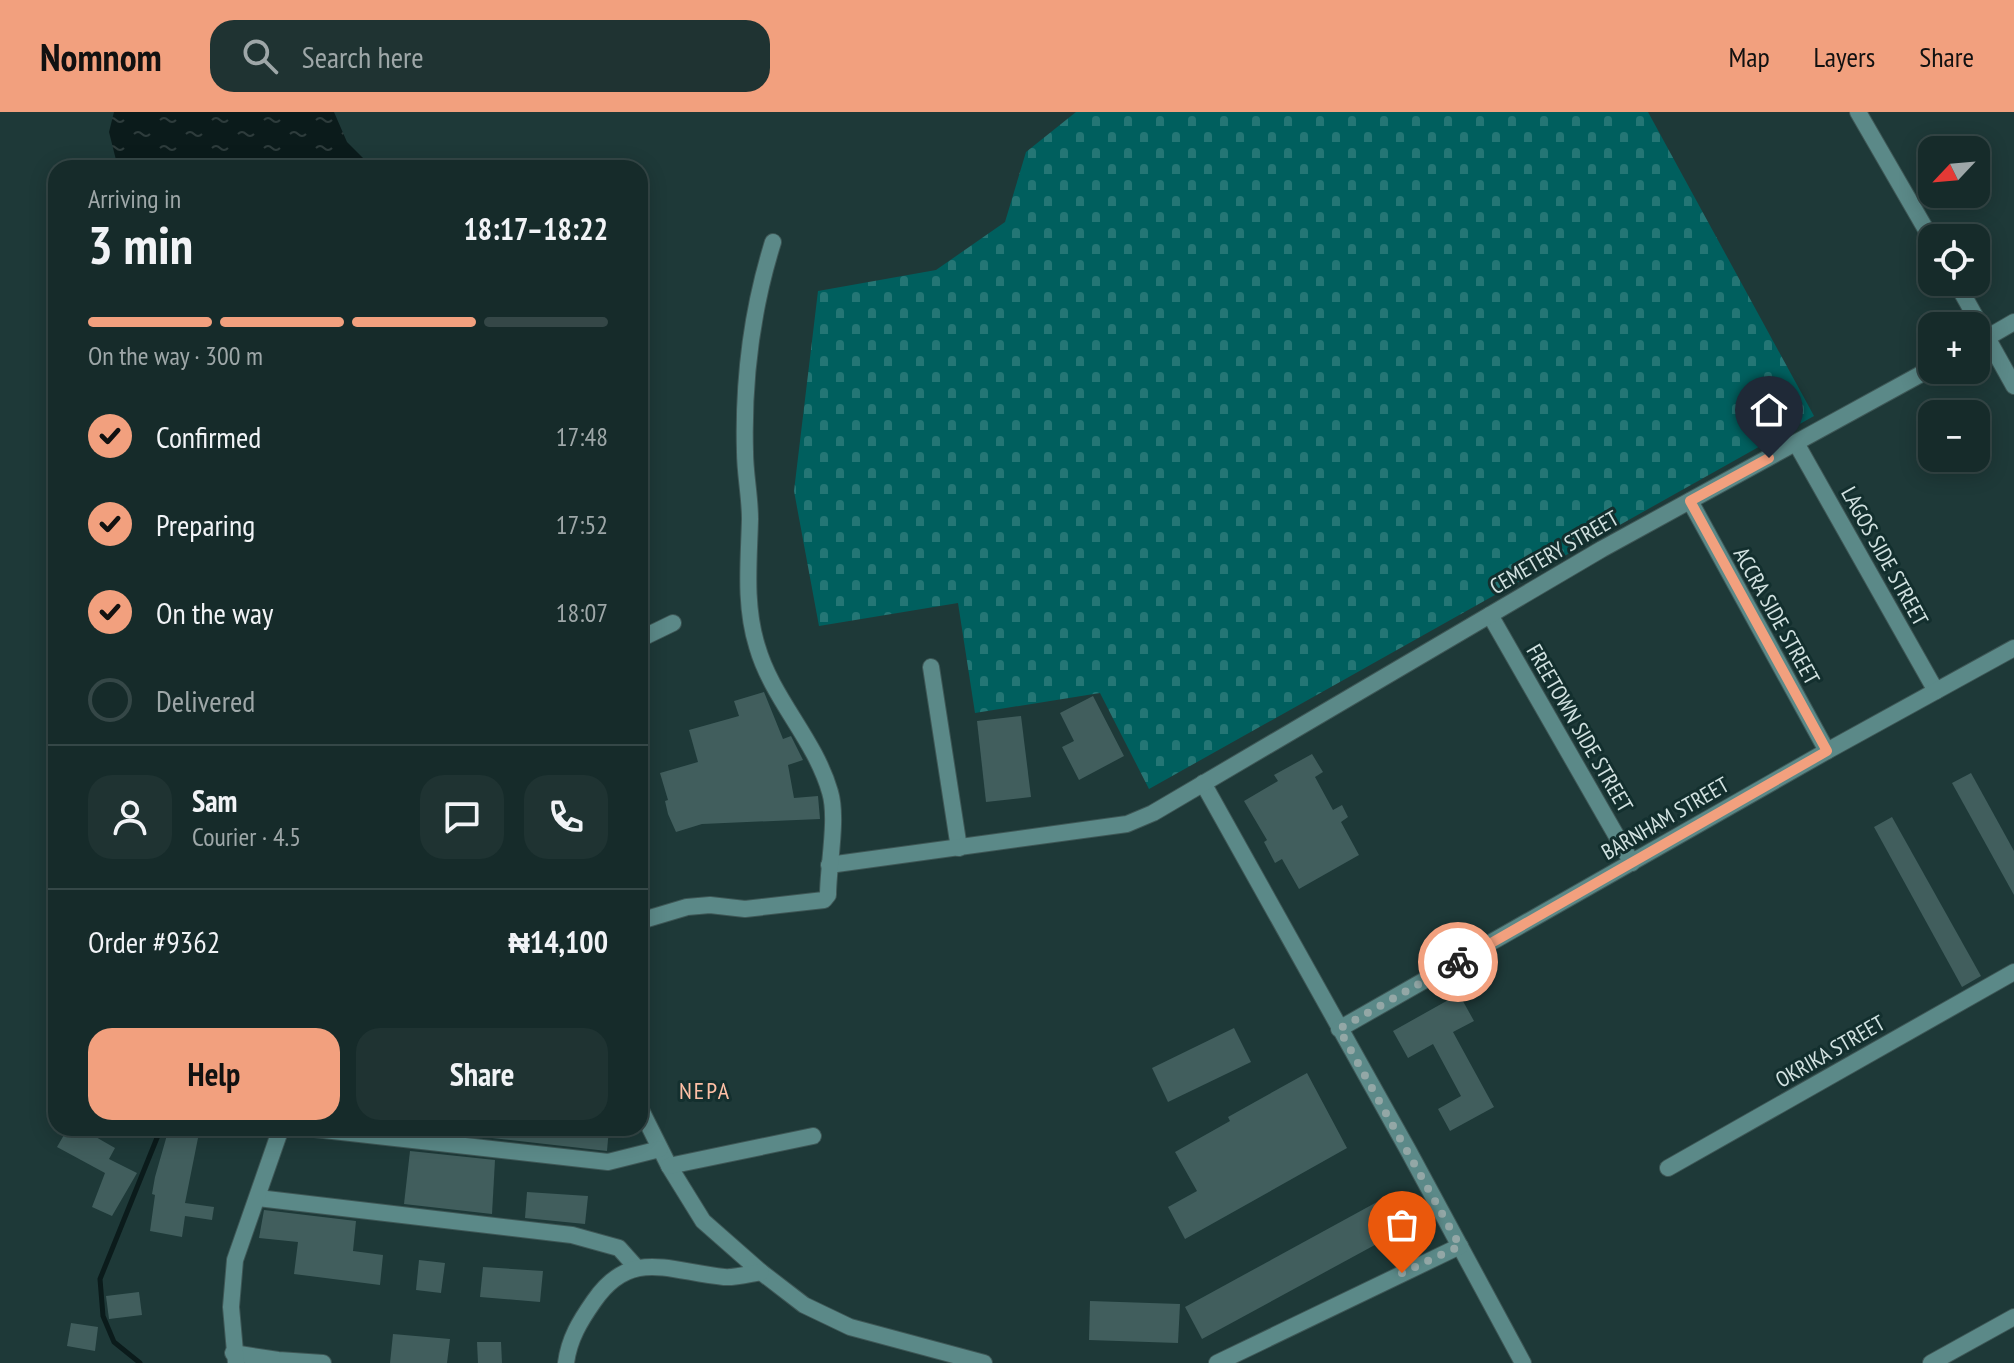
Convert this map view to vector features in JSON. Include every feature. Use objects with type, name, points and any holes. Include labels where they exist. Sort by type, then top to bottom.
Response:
[{"type":"street","points":[[1858,112],[1923,224]]},
{"type":"street","points":[[648,919],[687,907],[710,905],[745,909],[824,900],[828,895],[832,796],[815,756],[772,684],[757,648],[748,600],[750,516],[745,430],[751,336],[757,298],[773,242]]},
{"type":"street","points":[[1990,336],[2014,322]]},
{"type":"street","points":[[1990,352],[2014,386]]},
{"type":"street","name":"CEMETERY STREET","points":[[829,865],[1127,824],[1153,813],[1602,549],[1918,376]]},
{"type":"street","name":"LAGOS SIDE STREET","points":[[1796,443],[1936,691]]},
{"type":"street","name":"ACCRA SIDE STREET","points":[[1690,501],[1827,751]]},
{"type":"street","name":"FREETOWN SIDE STREET","points":[[1490,615],[1632,863]]},
{"type":"street","points":[[648,635],[673,623]]},
{"type":"street","name":"BARNHAM STREET","points":[[1339,1029],[2014,648]]},
{"type":"street","points":[[931,667],[959,848]]},
{"type":"street","points":[[1203,783],[1523,1363]]},
{"type":"street","name":"OKRIKA STREET","points":[[1668,1168],[2014,972]]},
{"type":"street","points":[[648,1124],[703,1221],[804,1305],[850,1327],[984,1363]]},
{"type":"street","points":[[278,1136],[235,1260],[231,1307],[235,1358],[323,1363]]},
{"type":"street","points":[[377,1136],[608,1162],[660,1149]]},
{"type":"street","points":[[669,1166],[813,1136]]},
{"type":"street","points":[[258,1198],[572,1235],[619,1248],[636,1267]]},
{"type":"street","points":[[1217,1363],[1460,1246]]},
{"type":"street","points":[[566,1363],[569,1341],[601,1291],[617,1275],[636,1267],[653,1266],[727,1277],[761,1272]]},
{"type":"street","points":[[1931,1363],[2014,1317]]},
{"type":"green space","points":[[1076,112],[1648,112],[1814,416],[1149,789],[1100,693],[975,713],[958,603],[819,626],[794,491],[818,291],[936,270],[1005,222],[1026,152]]},
{"type":"water","points":[[114,112],[334,112],[347,142],[365,160],[116,160],[109,132]]},
{"type":"building","points":[[764,692],[783,739],[791,736],[803,760],[788,765],[794,798],[818,796],[820,819],[702,824],[676,832],[668,814],[665,801],[668,800],[660,773],[698,762],[689,730],[739,716],[734,701]]},
{"type":"building","points":[[1093,696],[1124,756],[1079,780],[1062,747],[1074,741],[1060,713]]},
{"type":"building","points":[[1021,716],[1031,797],[986,802],[977,721]]},
{"type":"building","points":[[1312,754],[1323,772],[1315,777],[1333,810],[1342,805],[1348,817],[1341,822],[1359,855],[1299,889],[1282,859],[1275,863],[1264,842],[1267,840],[1244,801],[1278,781],[1274,775]]},
{"type":"building","points":[[1971,773],[2014,851],[2014,895],[1952,783]]},
{"type":"building","points":[[1892,817],[1981,976],[1962,987],[1874,827]]},
{"type":"building","points":[[1459,994],[1474,1021],[1453,1032],[1494,1107],[1450,1131],[1438,1109],[1461,1096],[1433,1044],[1408,1058],[1393,1031]]},
{"type":"building","points":[[1234,1028],[1251,1062],[1168,1102],[1152,1068]]},
{"type":"building","points":[[1307,1073],[1347,1148],[1185,1239],[1168,1207],[1197,1191],[1175,1152],[1230,1121],[1228,1117]]},
{"type":"building","points":[[63,1136],[94,1136],[115,1148],[109,1159],[137,1173],[112,1216],[92,1207],[105,1173],[57,1147]]},
{"type":"building","points":[[167,1136],[198,1136],[185,1203],[214,1207],[212,1220],[185,1216],[182,1237],[150,1231],[155,1177]]},
{"type":"building","points":[[474,1136],[608,1136],[607,1151]]},
{"type":"building","points":[[410,1151],[495,1160],[492,1214],[404,1204]]},
{"type":"building","points":[[527,1192],[588,1196],[585,1224],[525,1218]]},
{"type":"building","points":[[1377,1202],[1395,1234],[1202,1339],[1185,1307]]},
{"type":"building","points":[[264,1210],[356,1221],[353,1251],[383,1255],[380,1285],[294,1274],[298,1242],[259,1238]]},
{"type":"building","points":[[419,1260],[445,1263],[441,1293],[416,1290]]},
{"type":"building","points":[[483,1267],[543,1271],[540,1302],[480,1297]]},
{"type":"building","points":[[139,1292],[142,1315],[109,1319],[106,1296]]},
{"type":"building","points":[[1090,1301],[1180,1304],[1178,1343],[1089,1340]]},
{"type":"building","points":[[71,1323],[98,1327],[95,1351],[67,1346]]},
{"type":"building","points":[[393,1334],[450,1339],[447,1363],[390,1363]]},
{"type":"building","points":[[477,1342],[501,1342],[502,1363],[478,1363]]},
{"type":"waterway","points":[[140,1363],[114,1342],[103,1316],[100,1279],[158,1136]]},
{"type":"way so far","points":[[1402,1273],[1460,1246],[1339,1029],[1458,962]]},
{"type":"district","name":"NEPA","points":[[705,1090]]},
{"type":"route","points":[[1458,962],[1827,751],[1690,501],[1769,458]]}]
